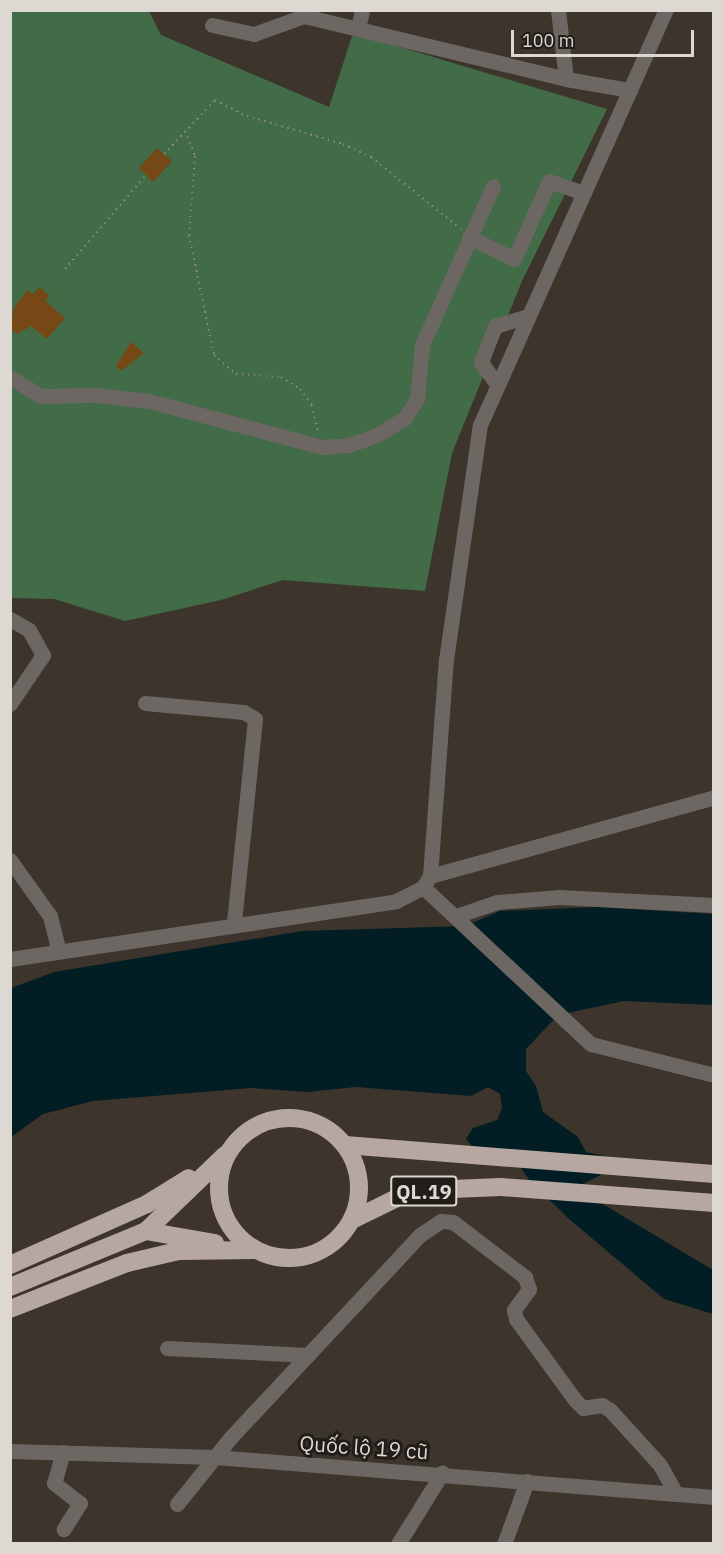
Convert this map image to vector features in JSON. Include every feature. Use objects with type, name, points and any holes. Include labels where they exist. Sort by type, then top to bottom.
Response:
[{"type":"highway","points":[[10,1287],[146,1231],[231,1150],[265,1123],[286,1118],[319,1125],[345,1145],[360,1181],[352,1220],[339,1238],[299,1258],[146,1231]]},
{"type":"highway","name":"QL.19","points":[[345,1145],[498,1160],[714,1174]]},
{"type":"highway","points":[[231,1150],[222,1168],[221,1206],[241,1239],[256,1250]]},
{"type":"highway","points":[[10,1265],[147,1204],[231,1150]]},
{"type":"highway","name":"QL.19","points":[[352,1220],[399,1197],[427,1190],[501,1187],[714,1203]]},
{"type":"highway","points":[[10,1309],[127,1263],[178,1251],[256,1250]]},
{"type":"street","points":[[358,28],[362,10]]},
{"type":"street","points":[[558,10],[566,79]]},
{"type":"street","points":[[666,10],[496,383],[480,425],[446,660],[426,882],[460,921],[558,1015],[600,1049],[714,1075]]},
{"type":"street","points":[[212,25],[254,34],[304,16],[566,79],[630,90]]},
{"type":"street","points":[[469,237],[514,259],[549,181],[583,193]]},
{"type":"street","points":[[10,377],[40,396],[95,395],[149,401],[317,446],[349,445],[404,419],[417,399],[422,345],[493,186]]},
{"type":"street","points":[[496,383],[481,362],[495,326],[527,316]]},
{"type":"street","points":[[10,619],[29,630],[44,655],[10,704]]},
{"type":"street","points":[[145,704],[244,712],[255,719],[234,923]]},
{"type":"street","points":[[10,959],[234,923],[396,901],[426,882],[714,797]]},
{"type":"street","points":[[10,860],[51,916],[59,951]]},
{"type":"street","points":[[460,921],[497,902],[559,897],[714,905]]},
{"type":"street","points":[[177,1504],[215,1457],[308,1355],[427,1228],[441,1221],[453,1222],[525,1277],[529,1289],[514,1310],[516,1319],[575,1400],[583,1408],[602,1405],[610,1410],[650,1452],[676,1494]]},
{"type":"street","points":[[167,1348],[308,1355]]},
{"type":"street","name":"Quốc lộ 19 cũ","points":[[10,1451],[215,1457],[442,1473],[676,1494],[711,1500]]},
{"type":"street","points":[[63,1452],[54,1483],[80,1503],[64,1529]]},
{"type":"street","points":[[398,1544],[442,1473]]},
{"type":"street","points":[[504,1544],[527,1481]]},
{"type":"path","points":[[164,154],[215,100],[247,117],[343,144],[417,189],[469,237]]},
{"type":"path","points":[[185,131],[195,156],[189,235],[214,355],[236,374],[281,377],[300,389],[312,405],[317,446]]},
{"type":"path","points":[[65,269],[146,175]]},
{"type":"green space","points":[[11,11],[149,11],[161,35],[329,107],[353,33],[607,109],[522,281],[452,453],[425,591],[283,580],[221,600],[125,621],[54,599],[11,598]]},
{"type":"water","points":[[598,907],[713,914],[713,1005],[624,1001],[558,1015],[526,1049],[526,1071],[536,1086],[543,1112],[578,1137],[586,1152],[609,1157],[606,1172],[583,1184],[591,1197],[713,1270],[713,1314],[664,1299],[569,1219],[530,1181],[510,1152],[472,1146],[466,1139],[473,1128],[497,1120],[502,1108],[500,1094],[488,1087],[471,1096],[356,1087],[307,1092],[251,1088],[93,1101],[43,1114],[11,1137],[11,988],[54,972],[302,931],[465,926],[500,911]]},
{"type":"building","points":[[157,148],[172,161],[153,182],[139,168]]},
{"type":"building","points":[[39,287],[50,296],[45,301],[65,318],[47,339],[31,326],[17,334],[10,329],[14,307],[28,290],[33,294]]},
{"type":"building","points":[[131,342],[144,353],[121,371],[116,366]]}]
